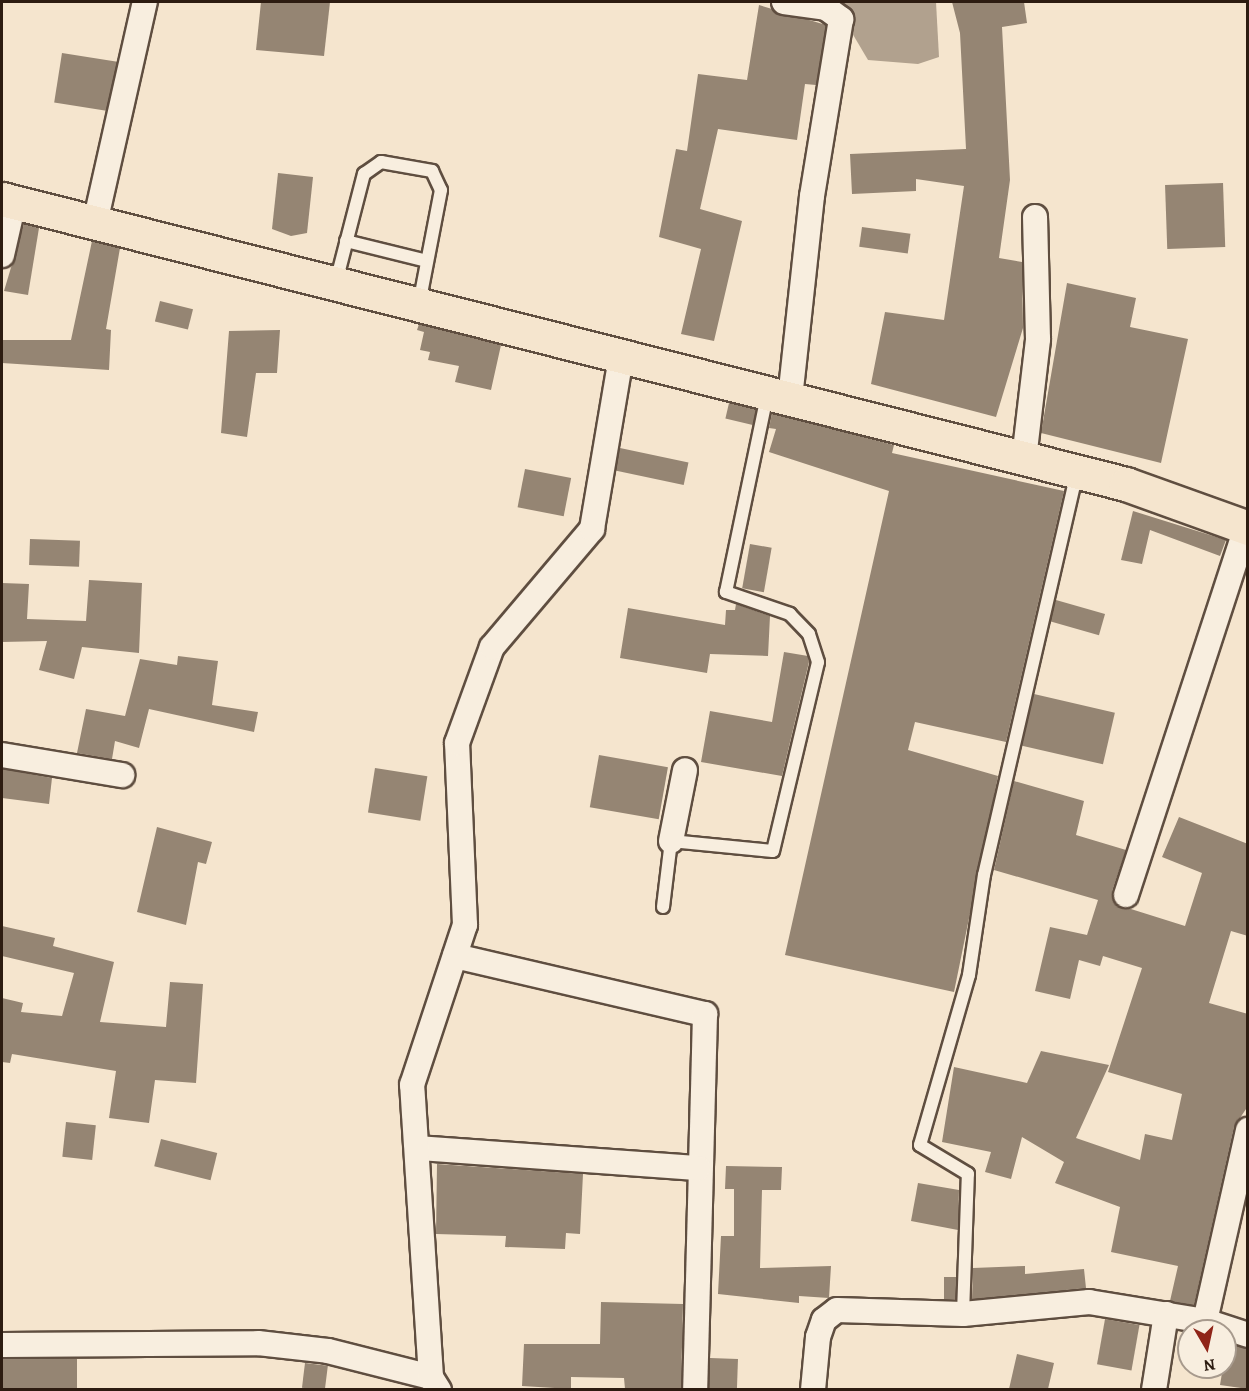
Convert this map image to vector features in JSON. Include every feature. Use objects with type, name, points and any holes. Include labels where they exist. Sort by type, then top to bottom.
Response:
[{"type":"main road","points":[[8,201],[1077,472],[1247,528]]},
{"type":"street","points":[[95,223],[145,2]]},
{"type":"street","points":[[778,396],[841,19],[826,8],[784,2]]},
{"type":"street","points":[[2,255],[8,201]]},
{"type":"street","points":[[1024,459],[1038,339],[1035,217]]},
{"type":"street","points":[[2,1345],[258,1343],[328,1351],[435,1383],[412,1085],[465,926],[457,743],[492,647],[592,530],[621,357]]},
{"type":"street","points":[[1126,895],[1247,528]]},
{"type":"street","points":[[2,754],[122,775]]},
{"type":"street","points":[[671,841],[685,770]]},
{"type":"street","points":[[455,956],[705,1014],[698,1168],[695,1389]]},
{"type":"street","points":[[1205,1319],[1248,1130]]},
{"type":"street","points":[[418,1148],[698,1168]]},
{"type":"street","points":[[813,1389],[818,1337],[824,1320],[837,1310],[963,1314],[1089,1302],[1194,1319]]},
{"type":"street","points":[[1154,1389],[1166,1314]]},
{"type":"lane","points":[[335,284],[346,241],[371,167],[381,162],[432,171],[441,190],[418,305]]},
{"type":"lane","points":[[346,241],[427,261]]},
{"type":"lane","points":[[663,907],[671,841],[773,851],[818,662],[809,634],[790,614],[726,592],[778,396]]},
{"type":"lane","points":[[963,1314],[968,1174],[920,1145],[969,975],[984,876],[1077,472]]},
{"type":"shaded area","points":[[841,2],[936,2],[939,57],[918,64],[868,60],[842,16]]},
{"type":"building","points":[[261,2],[330,2],[324,56],[256,50]]},
{"type":"building","points":[[952,2],[1024,2],[1027,23],[1002,27],[1010,180],[999,258],[1022,262],[1023,328],[996,417],[871,384],[885,312],[944,320],[964,186],[916,179],[916,191],[852,194],[850,154],[966,149],[960,33]]},
{"type":"building","points":[[759,5],[826,25],[816,85],[805,84],[797,140],[718,129],[700,209],[742,221],[714,341],[681,334],[701,249],[659,237],[676,149],[687,151],[698,74],[747,80]]},
{"type":"building","points":[[62,53],[117,62],[109,111],[54,102]]},
{"type":"building","points":[[278,173],[313,177],[307,233],[291,236],[272,229]]},
{"type":"building","points":[[1223,183],[1225,247],[1167,249],[1165,185]]},
{"type":"building","points":[[24,224],[39,228],[28,295],[4,291]]},
{"type":"building","points":[[862,227],[911,234],[908,254],[859,247]]},
{"type":"building","points":[[92,241],[120,248],[106,329],[111,330],[109,370],[2,363],[2,340],[71,340]]},
{"type":"building","points":[[1067,283],[1136,298],[1130,327],[1188,339],[1161,463],[1041,433]]},
{"type":"building","points":[[160,301],[193,309],[188,330],[155,321]]},
{"type":"building","points":[[419,324],[501,345],[491,390],[455,382],[459,366],[428,360],[430,352],[420,350],[424,332],[417,330]]},
{"type":"building","points":[[280,330],[277,373],[256,373],[247,437],[221,433],[229,331]]},
{"type":"building","points":[[729,403],[756,409],[753,425],[725,419]]},
{"type":"building","points":[[772,413],[894,445],[892,453],[1064,491],[1006,742],[915,722],[908,750],[998,776],[954,992],[785,955],[889,491],[769,452],[776,429],[769,428]]},
{"type":"building","points":[[620,448],[688,463],[684,485],[615,470]]},
{"type":"building","points":[[525,469],[571,478],[564,516],[518,507]]},
{"type":"building","points":[[1133,511],[1226,540],[1220,556],[1150,530],[1142,564],[1121,560]]},
{"type":"building","points":[[30,539],[80,541],[79,567],[29,565]]},
{"type":"building","points":[[750,544],[772,548],[764,592],[742,588]]},
{"type":"building","points":[[89,580],[142,583],[139,653],[82,647],[74,679],[39,670],[47,641],[2,642],[2,583],[29,584],[27,619],[86,621]]},
{"type":"building","points":[[1056,600],[1105,614],[1099,635],[1050,621]]},
{"type":"building","points":[[736,604],[770,616],[768,656],[710,654],[707,673],[620,658],[628,608],[725,625],[726,610],[735,610]]},
{"type":"building","points":[[784,652],[808,656],[809,662],[782,776],[701,762],[710,711],[772,722]]},
{"type":"building","points":[[178,656],[218,661],[212,705],[258,712],[254,732],[149,709],[139,748],[115,741],[112,759],[77,753],[86,709],[125,716],[140,659],[177,665]]},
{"type":"building","points":[[1034,694],[1115,713],[1103,764],[1022,746]]},
{"type":"building","points":[[599,755],[668,767],[659,819],[590,807]]},
{"type":"building","points":[[375,768],[427,776],[420,821],[368,812]]},
{"type":"building","points":[[2,769],[52,778],[49,804],[2,798]]},
{"type":"building","points":[[1014,781],[1084,801],[1076,835],[1126,850],[1112,891],[1115,904],[1185,926],[1202,873],[1162,857],[1179,817],[1248,844],[1248,936],[1231,931],[1209,1003],[1248,1014],[1248,1106],[1234,1127],[1194,1305],[1170,1301],[1178,1266],[1111,1252],[1120,1207],[1055,1183],[1064,1162],[1022,1137],[1011,1179],[985,1172],[991,1152],[942,1142],[954,1067],[1027,1083],[1041,1051],[1109,1065],[1076,1138],[1140,1160],[1145,1134],[1172,1140],[1182,1094],[1108,1072],[1142,968],[1103,956],[1100,966],[1079,960],[1070,999],[1035,991],[1050,927],[1087,935],[1098,900],[994,870]]},
{"type":"building","points":[[157,827],[212,842],[206,864],[198,862],[186,925],[137,912]]},
{"type":"building","points":[[2,926],[55,938],[53,946],[114,962],[100,1022],[166,1027],[170,982],[203,984],[196,1083],[155,1080],[149,1123],[109,1118],[116,1071],[12,1054],[10,1063],[2,1062],[2,998],[23,1003],[21,1012],[62,1016],[74,973],[2,956]]},
{"type":"building","points":[[66,1122],[96,1125],[92,1160],[62,1157]]},
{"type":"building","points":[[161,1139],[217,1153],[211,1180],[154,1166]]},
{"type":"building","points":[[437,1164],[583,1174],[580,1234],[566,1233],[565,1249],[505,1247],[506,1236],[436,1234]]},
{"type":"building","points":[[726,1166],[782,1167],[781,1190],[762,1190],[760,1268],[831,1266],[829,1298],[799,1296],[799,1303],[718,1294],[721,1236],[734,1236],[734,1189],[725,1189]]},
{"type":"building","points":[[918,1183],[959,1190],[958,1230],[911,1221]]},
{"type":"building","points":[[1025,1266],[1025,1274],[1084,1269],[1086,1288],[972,1299],[973,1268]]},
{"type":"building","points":[[944,1277],[956,1277],[956,1299],[944,1299]]},
{"type":"building","points":[[601,1302],[683,1304],[681,1389],[625,1389],[624,1378],[571,1377],[571,1389],[522,1386],[524,1344],[600,1344]]},
{"type":"building","points":[[1105,1319],[1139,1325],[1131,1370],[1097,1364]]},
{"type":"building","points":[[1237,1346],[1248,1349],[1248,1389],[1220,1385],[1221,1379],[1237,1379]]},
{"type":"building","points":[[1017,1354],[1054,1363],[1048,1389],[1009,1389]]},
{"type":"building","points":[[710,1358],[738,1359],[737,1390],[709,1389]]},
{"type":"building","points":[[2,1359],[77,1359],[77,1389],[2,1389]]},
{"type":"building","points":[[305,1363],[328,1366],[325,1390],[302,1388]]}]
